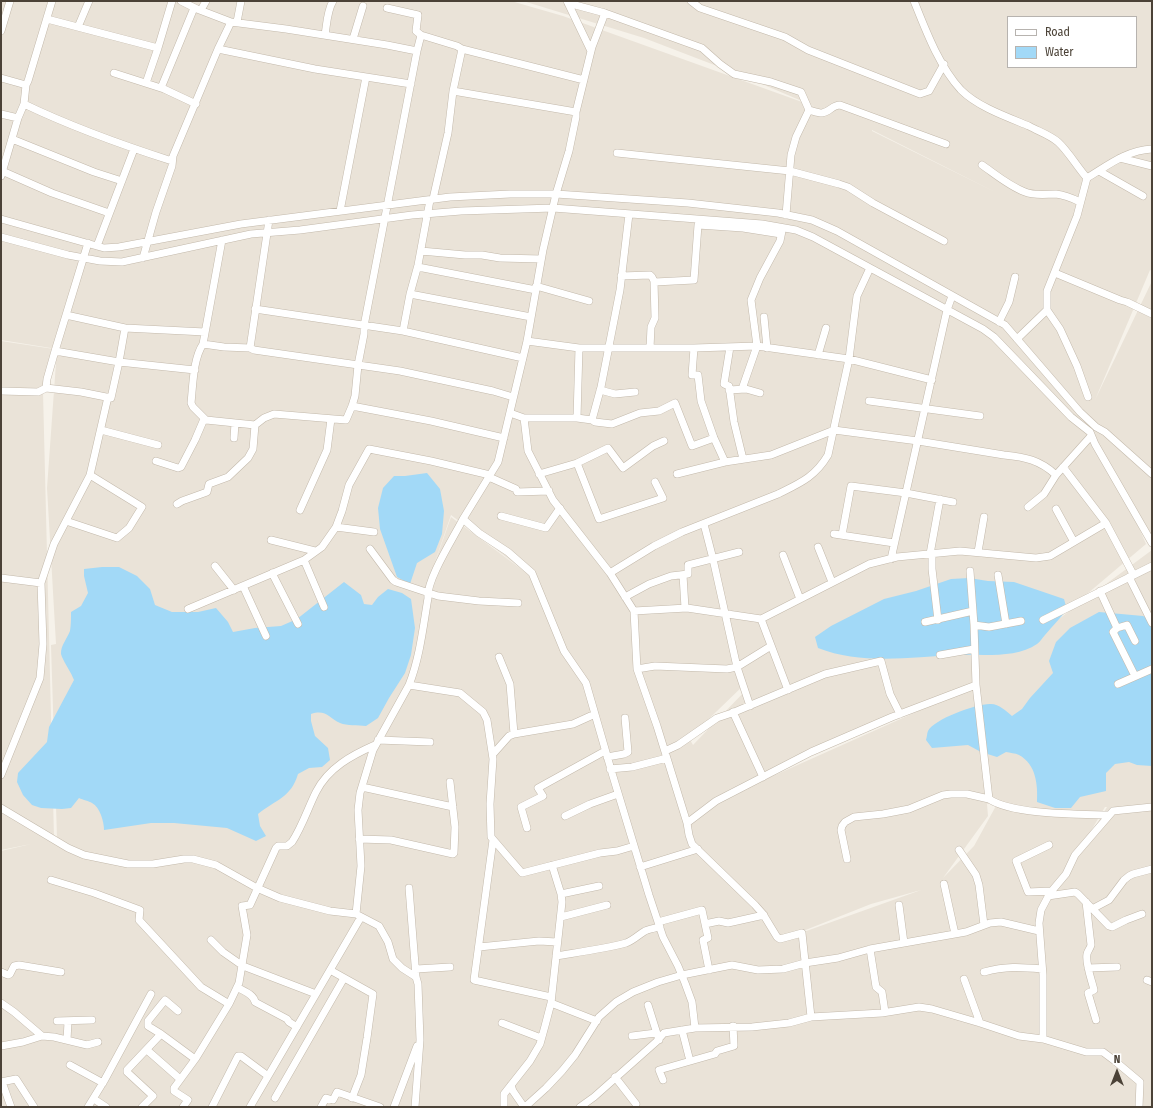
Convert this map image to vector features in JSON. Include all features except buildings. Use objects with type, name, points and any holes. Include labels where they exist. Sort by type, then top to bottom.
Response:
[{"type":"street","points":[[1,31],[10,1]]},
{"type":"street","points":[[52,1],[26,85],[24,104],[18,118],[2,174],[109,214]]},
{"type":"street","points":[[78,27],[89,1]]},
{"type":"street","points":[[146,83],[172,1]]},
{"type":"street","points":[[181,1],[197,9],[234,22],[353,39],[417,51]]},
{"type":"street","points":[[161,88],[197,9],[206,1]]},
{"type":"street","points":[[143,258],[156,212],[172,166],[173,156],[218,49],[234,22],[241,1]]},
{"type":"street","points":[[325,35],[329,14],[328,9],[332,1]]},
{"type":"street","points":[[691,1],[700,8],[785,37],[808,50],[920,94],[929,91],[944,64]]},
{"type":"street","points":[[914,1],[933,46],[950,76],[962,90],[974,100],[1003,115],[1044,133],[1058,142],[1086,178]]},
{"type":"street","points":[[568,2],[605,13],[702,48],[734,74],[771,82],[801,92],[809,110],[796,137],[791,155],[786,215]]},
{"type":"street","points":[[568,2],[591,51]]},
{"type":"street","points":[[353,39],[363,6]]},
{"type":"street","points":[[387,8],[418,15],[416,32],[421,35],[457,46],[462,49],[584,80]]},
{"type":"street","points":[[250,1107],[330,970],[359,915],[361,866],[358,810],[362,787],[373,750],[409,685],[419,648],[428,598],[427,592],[435,573],[463,519],[498,462],[527,340],[541,259],[556,194],[570,151],[576,112],[591,51],[605,13]]},
{"type":"street","points":[[47,19],[158,48]]},
{"type":"street","points":[[222,240],[203,344],[200,348],[195,370],[191,403],[193,407],[206,420],[255,425],[264,418],[274,414],[346,420],[355,396],[364,326],[421,35]]},
{"type":"street","points":[[218,49],[314,69],[411,84]]},
{"type":"street","points":[[403,331],[410,294],[418,267],[427,214],[432,200],[448,133],[453,91],[462,49]]},
{"type":"street","points":[[114,73],[161,88],[196,104]]},
{"type":"street","points":[[340,211],[366,77]]},
{"type":"street","points":[[1,78],[26,85]]},
{"type":"street","points":[[453,91],[576,112]]},
{"type":"street","points":[[24,104],[53,118],[134,149],[172,161]]},
{"type":"street","points":[[809,110],[822,113],[830,110],[836,105],[840,105],[946,144]]},
{"type":"street","points":[[1,114],[18,118]]},
{"type":"street","points":[[12,139],[94,172],[122,181]]},
{"type":"street","points":[[97,246],[134,149]]},
{"type":"street","points":[[1088,397],[1077,366],[1060,328],[1046,310],[1046,291],[1052,276],[1055,273],[1077,216],[1086,178],[1135,151],[1152,149]]},
{"type":"street","points":[[617,153],[790,171],[848,188],[944,241]]},
{"type":"street","points":[[1120,158],[1152,166]]},
{"type":"street","points":[[982,165],[1025,192],[1037,194],[1058,194],[1070,197],[1080,202]]},
{"type":"street","points":[[1099,171],[1143,196]]},
{"type":"street","points":[[1,219],[104,248],[269,220],[432,200],[510,194],[556,194],[688,203],[786,215],[812,220],[837,231],[1004,325],[1080,412],[1152,474]]},
{"type":"street","points":[[1,237],[100,262],[122,262],[251,234],[300,230],[461,211],[553,208],[762,224],[782,231]]},
{"type":"street","points":[[592,420],[600,390],[620,290],[629,214]]},
{"type":"street","points":[[300,230],[301,216]]},
{"type":"street","points":[[250,348],[269,220]]},
{"type":"street","points":[[654,282],[694,280],[698,225],[782,231],[796,230],[813,237],[983,329],[994,337],[1071,417],[1090,434],[1152,543]]},
{"type":"street","points":[[742,389],[757,346],[751,300],[760,278],[780,241],[782,231]]},
{"type":"street","points":[[46,388],[47,379],[88,243]]},
{"type":"street","points":[[421,250],[500,258],[541,259]]},
{"type":"street","points":[[418,267],[536,288],[590,301]]},
{"type":"street","points":[[610,573],[654,546],[682,532],[778,494],[804,480],[822,466],[828,455],[849,359],[857,296],[870,268]]},
{"type":"street","points":[[1055,273],[1127,302],[1152,314]]},
{"type":"street","points":[[621,276],[650,275],[652,277],[654,282],[655,318],[651,327],[650,348]]},
{"type":"street","points":[[999,322],[1009,302],[1015,277]]},
{"type":"street","points":[[410,294],[531,317]]},
{"type":"street","points":[[891,559],[947,310],[952,296]]},
{"type":"street","points":[[255,309],[403,331],[523,358]]},
{"type":"street","points":[[1017,339],[1046,310]]},
{"type":"street","points":[[66,315],[125,328],[205,332]]},
{"type":"street","points":[[764,317],[767,348]]},
{"type":"street","points":[[1,391],[38,392],[46,388],[81,392],[111,398],[125,328]]},
{"type":"street","points":[[818,355],[826,328]]},
{"type":"street","points":[[527,340],[579,348],[694,348],[757,346],[849,359],[932,380]]},
{"type":"street","points":[[203,344],[224,347],[250,348],[254,350],[400,371],[493,391],[513,397]]},
{"type":"street","points":[[730,347],[724,384],[729,386],[734,422],[744,459]]},
{"type":"street","points":[[577,418],[579,348]]},
{"type":"street","points":[[694,348],[692,374],[698,375],[701,401],[724,462]]},
{"type":"street","points":[[56,351],[119,362],[195,370]]},
{"type":"street","points":[[729,390],[742,389],[760,393]]},
{"type":"street","points":[[600,390],[615,394],[635,392]]},
{"type":"street","points":[[1,775],[40,678],[43,644],[41,583],[54,544],[90,475],[108,397]]},
{"type":"street","points":[[870,401],[980,416]]},
{"type":"street","points":[[510,413],[524,418],[577,418],[612,424],[640,413],[659,411],[675,403],[692,446],[714,438]]},
{"type":"street","points":[[352,406],[431,421],[504,438]]},
{"type":"street","points":[[156,461],[178,468],[181,466],[195,440],[204,418]]},
{"type":"street","points":[[524,418],[528,451],[548,491],[610,573],[634,611],[637,669],[665,751],[692,844],[755,905],[764,915],[777,937],[780,939],[802,933],[811,1017]]},
{"type":"street","points":[[300,510],[327,450],[331,419]]},
{"type":"street","points":[[234,438],[236,423]]},
{"type":"street","points":[[177,504],[207,492],[209,484],[228,477],[248,458],[253,449],[255,425]]},
{"type":"street","points":[[1028,507],[1044,494],[1056,475],[1096,427]]},
{"type":"street","points":[[100,430],[158,445]]},
{"type":"street","points":[[677,474],[724,462],[771,455],[834,430],[1017,456],[1040,462],[1047,466],[1056,475]]},
{"type":"street","points":[[540,474],[577,463],[608,448],[623,468],[653,446],[664,441]]},
{"type":"street","points":[[188,609],[304,560],[322,547],[336,527],[349,484],[369,449],[431,461],[490,476],[516,489],[517,492],[548,491]]},
{"type":"street","points":[[577,463],[600,519],[663,498],[655,482]]},
{"type":"street","points":[[1063,467],[1106,523],[1152,623]]},
{"type":"street","points":[[66,521],[117,538],[129,528],[142,507],[90,475]]},
{"type":"street","points":[[842,535],[851,486],[906,493],[953,502]]},
{"type":"street","points":[[938,620],[931,554],[940,499]]},
{"type":"street","points":[[501,516],[546,528],[560,508]]},
{"type":"street","points":[[1056,509],[1074,542]]},
{"type":"street","points":[[978,552],[984,517]]},
{"type":"street","points":[[463,519],[479,533],[508,552],[532,573],[564,651],[586,684],[610,769],[663,937],[682,975],[692,1002],[695,1028]]},
{"type":"street","points":[[634,611],[685,608],[761,618],[869,564],[891,559],[960,551],[1036,558],[1050,556],[1106,523]]},
{"type":"street","points":[[704,524],[737,667],[750,706]]},
{"type":"street","points":[[336,527],[374,532]]},
{"type":"street","points":[[834,534],[894,543]]},
{"type":"street","points":[[271,540],[315,551]]},
{"type":"street","points":[[818,548],[832,582]]},
{"type":"street","points":[[370,549],[393,580],[445,597],[479,601],[518,603]]},
{"type":"street","points":[[625,597],[649,584],[671,576],[688,574],[688,565],[739,552]]},
{"type":"street","points":[[783,555],[800,599]]},
{"type":"street","points":[[304,560],[324,607]]},
{"type":"street","points":[[215,566],[234,590]]},
{"type":"street","points":[[1043,620],[1131,575],[1152,566]]},
{"type":"street","points":[[970,571],[976,685],[990,799]]},
{"type":"street","points":[[272,574],[298,624]]},
{"type":"street","points":[[998,574],[1006,624]]},
{"type":"street","points":[[683,575],[685,608]]},
{"type":"street","points":[[1,578],[41,583]]},
{"type":"street","points":[[243,586],[266,636]]},
{"type":"street","points":[[1100,591],[1117,628]]},
{"type":"street","points":[[925,622],[973,611]]},
{"type":"street","points":[[761,618],[788,690]]},
{"type":"street","points":[[974,625],[989,627],[1021,621]]},
{"type":"street","points":[[1135,641],[1127,625],[1117,628],[1113,632],[1135,676]]},
{"type":"street","points":[[637,669],[655,666],[718,669],[737,667],[771,646]]},
{"type":"street","points":[[940,655],[974,649]]},
{"type":"street","points":[[499,656],[510,684],[514,734]]},
{"type":"street","points":[[665,751],[717,718],[750,706],[825,674],[881,661],[890,694],[900,714]]},
{"type":"street","points":[[1118,684],[1152,669]]},
{"type":"street","points":[[409,685],[460,693],[483,712],[487,720],[493,754],[490,804],[491,837],[522,873],[634,846]]},
{"type":"street","points":[[687,823],[716,801],[811,752],[900,714],[976,685]]},
{"type":"street","points":[[734,712],[763,777]]},
{"type":"street","points":[[493,754],[509,736],[514,734],[576,723],[595,714]]},
{"type":"street","points":[[527,828],[521,807],[543,796],[538,788],[606,754],[624,754],[628,752],[625,718]]},
{"type":"street","points":[[183,1107],[188,1100],[174,1090],[174,1088],[195,1059],[229,1004],[237,987],[243,966],[247,935],[242,906],[250,905],[276,848],[278,846],[287,846],[292,842],[296,837],[315,793],[326,777],[345,762],[361,751],[377,743],[430,742]]},
{"type":"street","points":[[610,769],[632,767],[667,758]]},
{"type":"street","points":[[359,839],[391,840],[452,854],[454,853],[456,840],[450,782]]},
{"type":"street","points":[[362,787],[453,807]]},
{"type":"street","points":[[565,816],[590,804],[618,794]]},
{"type":"street","points":[[847,859],[841,830],[845,822],[854,817],[909,809],[943,795],[967,794],[990,799],[996,804],[1025,811],[1109,815]]},
{"type":"street","points":[[1043,1039],[1042,969],[1039,931],[1041,910],[1050,893],[1066,874],[1075,855],[1113,811],[1152,807]]},
{"type":"street","points":[[1,808],[78,853],[128,864],[153,864],[184,859],[216,865],[257,888],[280,898],[330,911],[359,915],[379,926],[388,942],[393,959],[402,968],[416,977]]},
{"type":"street","points":[[493,840],[474,980],[551,1000],[597,1021]]},
{"type":"street","points":[[1049,845],[1016,861],[1028,892],[1075,892],[1109,926],[1112,927],[1142,914]]},
{"type":"street","points":[[640,867],[698,849]]},
{"type":"street","points":[[959,850],[976,874],[979,885],[984,925]]},
{"type":"street","points":[[504,1107],[504,1094],[530,1061],[542,1038],[551,1000],[561,917],[561,894],[552,865]]},
{"type":"street","points":[[1092,909],[1109,900],[1124,880],[1129,876],[1152,869]]},
{"type":"street","points":[[51,880],[94,893],[140,910],[139,920],[180,965],[202,987],[229,1004]]},
{"type":"street","points":[[944,884],[955,934]]},
{"type":"street","points":[[561,894],[599,886]]},
{"type":"street","points":[[409,888],[416,977],[418,984],[420,1040],[415,1107]]},
{"type":"street","points":[[1086,902],[1091,945],[1091,948],[1087,954],[1088,968],[1094,990],[1088,993],[1088,998],[1096,1020]]},
{"type":"street","points":[[899,905],[904,943]]},
{"type":"street","points":[[561,917],[607,906]]},
{"type":"street","points":[[556,956],[606,948],[626,942],[635,939],[659,924],[702,910],[708,938],[703,940],[709,970]]},
{"type":"street","points":[[705,924],[719,921],[728,923],[764,915]]},
{"type":"street","points":[[511,1085],[513,1091],[525,1107],[562,1071],[575,1055],[600,1017],[616,1002],[633,992],[682,975],[732,965],[758,970],[783,969],[805,963],[838,958],[870,949],[966,932],[990,923],[1001,922],[1039,931]]},
{"type":"street","points":[[211,940],[223,952],[243,966],[316,994]]},
{"type":"street","points":[[479,947],[539,941],[557,942]]},
{"type":"street","points":[[870,949],[876,987],[882,992],[885,1012]]},
{"type":"street","points":[[1,972],[8,975],[14,966],[19,965],[61,972]]},
{"type":"street","points":[[416,969],[450,967]]},
{"type":"street","points":[[984,972],[1001,968],[1022,967],[1042,969]]},
{"type":"street","points":[[1088,968],[1117,967]]},
{"type":"street","points":[[330,970],[373,994],[361,1076],[352,1098]]},
{"type":"street","points":[[276,1098],[344,978]]},
{"type":"street","points":[[964,979],[980,1023]]},
{"type":"street","points":[[237,987],[252,996],[255,999],[255,1002],[287,1019],[297,1027]]},
{"type":"street","points":[[88,1107],[103,1083],[151,994]]},
{"type":"street","points":[[178,1011],[165,1000],[148,1021],[148,1026],[162,1034],[195,1059]]},
{"type":"street","points":[[1,1003],[42,1036]]},
{"type":"street","points":[[648,1005],[659,1040]]},
{"type":"street","points":[[580,1107],[594,1097],[659,1040],[664,1033],[695,1028],[733,1026],[752,1027],[789,1023],[811,1017],[885,1012],[919,1007],[932,1009],[1019,1036],[1043,1039],[1079,1050],[1103,1052],[1140,1082],[1138,1107]]},
{"type":"street","points":[[57,1021],[68,1022],[92,1020]]},
{"type":"street","points":[[67,1040],[68,1022]]},
{"type":"street","points":[[502,1023],[542,1038]]},
{"type":"street","points":[[663,1080],[659,1070],[715,1054],[717,1051],[734,1046],[733,1026]]},
{"type":"street","points":[[682,1030],[690,1061]]},
{"type":"street","points":[[632,1036],[656,1033]]},
{"type":"street","points":[[142,1107],[153,1096],[127,1072],[127,1070],[162,1034]]},
{"type":"street","points":[[1,1046],[23,1042],[42,1036],[87,1045],[98,1042]]},
{"type":"street","points":[[394,1107],[420,1040]]},
{"type":"street","points":[[147,1050],[180,1079]]},
{"type":"street","points":[[212,1107],[238,1056],[241,1056],[268,1076]]},
{"type":"street","points":[[70,1065],[103,1083]]},
{"type":"street","points":[[615,1078],[636,1104]]},
{"type":"street","points":[[11,1107],[2,1082],[16,1079],[34,1107]]},
{"type":"street","points":[[321,1107],[326,1098],[333,1100],[337,1092],[365,1105],[380,1107]]},
{"type":"street","points":[[94,1099],[106,1107]]},
{"type":"shaded area","points":[[1,1],[511,1],[563,16],[816,107],[743,76],[644,38],[523,1],[1152,1],[1152,271],[1150,270],[1095,400],[1152,281],[1152,546],[1120,484],[1146,544],[1048,627],[1152,550],[1152,1107],[1,1107],[1,851],[31,844],[1,850],[1,341],[54,349],[43,392],[54,838],[57,838],[51,645],[56,644],[47,488],[57,349],[1,340]],"holes":[[[872,130],[995,192],[872,131]],[[451,515],[544,586],[451,517],[426,588]],[[745,684],[747,689],[693,745],[689,738]],[[972,687],[764,780],[798,755]],[[987,804],[997,804],[974,846],[943,878],[988,816]],[[1105,807],[1107,807],[1072,865]],[[921,890],[798,934],[798,933],[871,904]]]},
{"type":"water","points":[[427,473],[440,489],[444,511],[442,534],[435,552],[417,563],[410,584],[397,577],[380,529],[378,508],[383,488],[394,476]]},
{"type":"water","points":[[119,567],[137,576],[150,589],[155,605],[172,612],[198,612],[216,608],[228,622],[233,632],[255,628],[281,626],[297,619],[344,582],[361,595],[364,604],[372,605],[378,597],[388,589],[402,593],[411,599],[415,628],[411,655],[405,673],[378,718],[366,726],[343,724],[324,713],[311,714],[311,721],[315,736],[328,748],[330,760],[322,767],[309,768],[298,774],[295,782],[287,794],[258,814],[260,826],[266,836],[256,841],[227,828],[174,823],[151,823],[104,830],[99,811],[91,802],[79,798],[71,808],[41,808],[32,805],[23,795],[17,782],[18,773],[47,742],[49,727],[74,680],[62,657],[61,651],[70,631],[71,612],[81,606],[88,593],[84,569]]},
{"type":"water","points":[[969,578],[988,581],[1014,582],[1064,599],[1067,610],[1037,644],[1028,649],[1008,654],[886,659],[851,657],[818,648],[815,637],[831,626],[884,599],[916,591],[951,579]]},
{"type":"water","points":[[1099,612],[1143,616],[1152,620],[1152,766],[1137,765],[1129,762],[1115,764],[1106,773],[1106,791],[1080,797],[1071,808],[1055,808],[1037,802],[1035,776],[1029,764],[1019,755],[1006,752],[997,757],[981,752],[968,745],[932,748],[926,740],[928,731],[932,726],[947,717],[985,704],[1000,706],[1012,716],[1022,709],[1053,673],[1049,661],[1056,642],[1070,628]]}]
